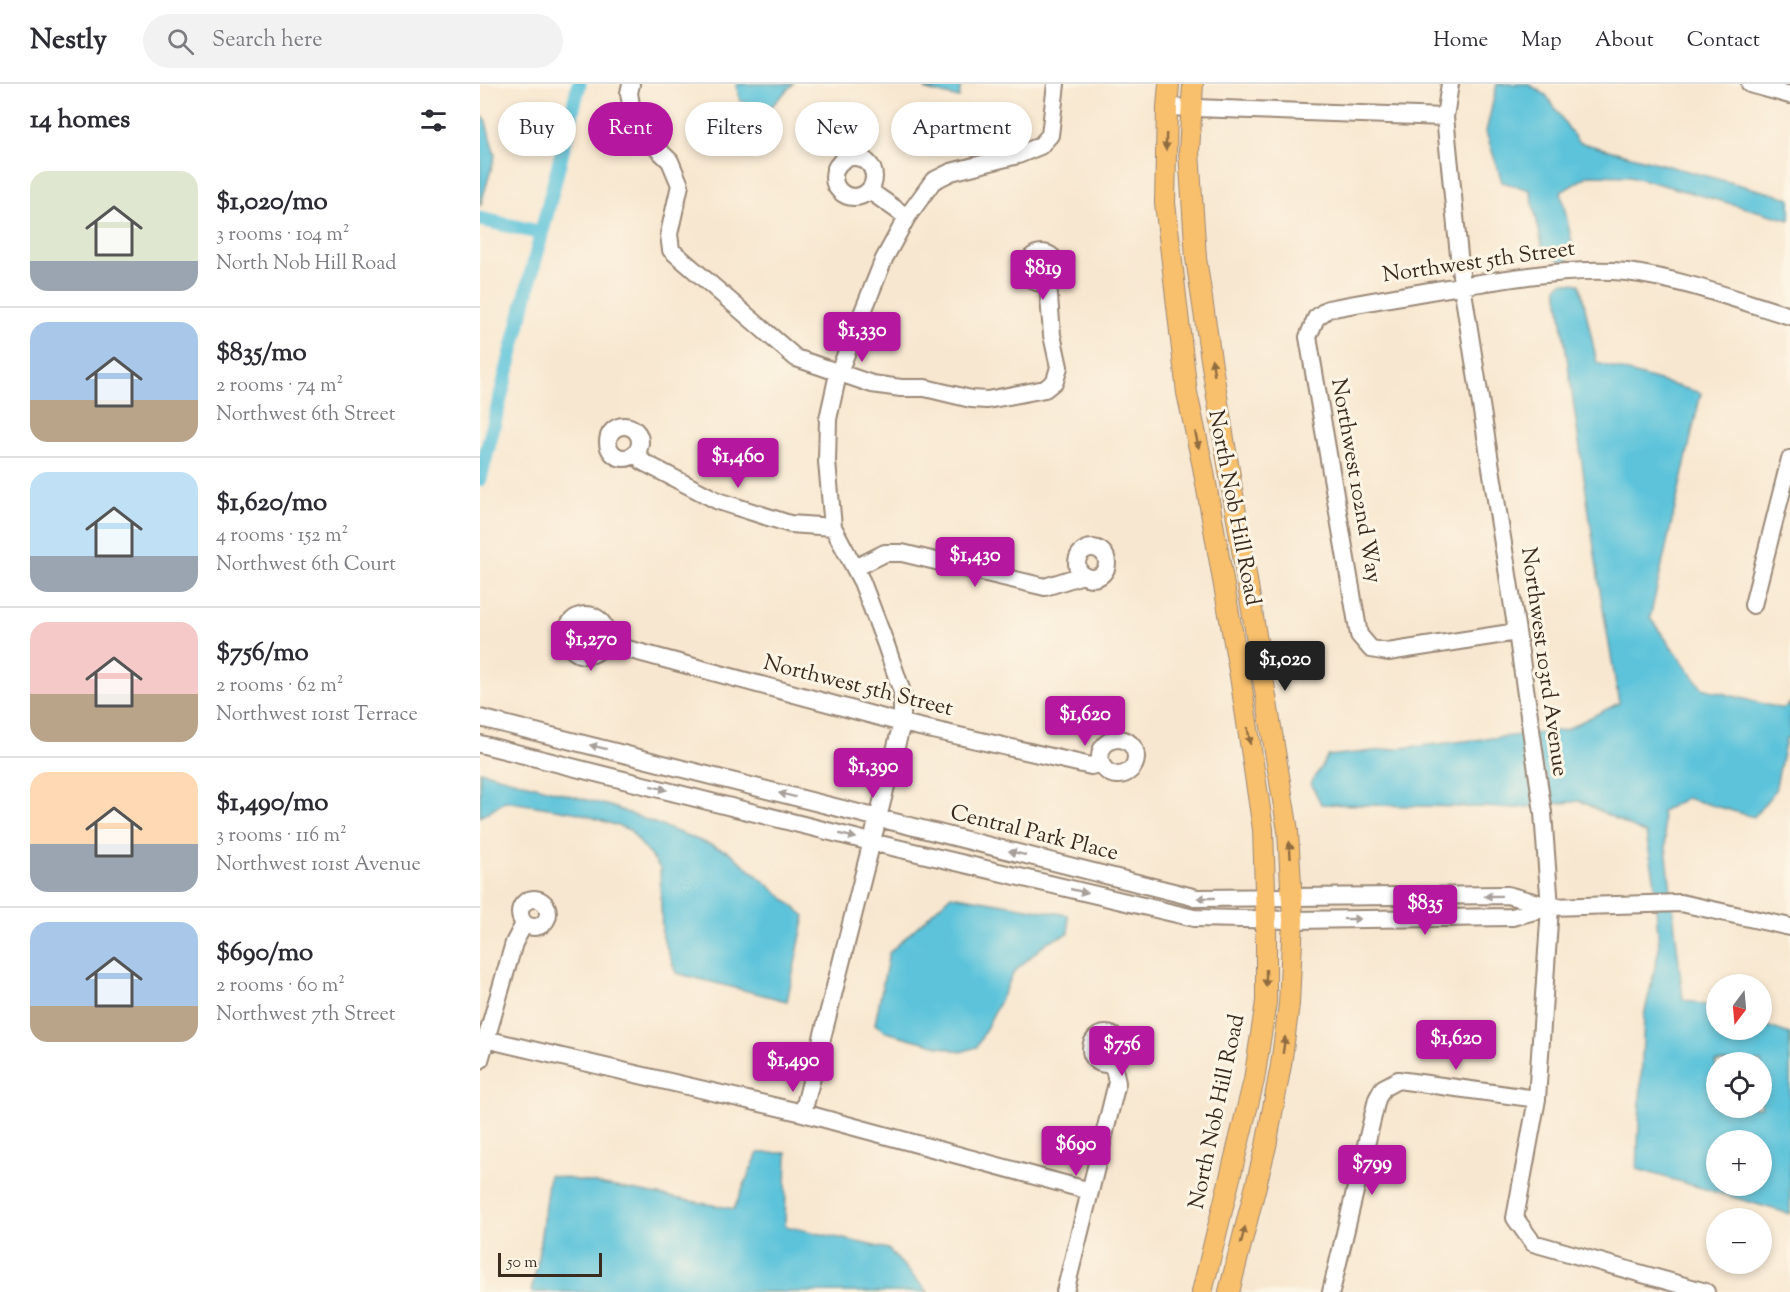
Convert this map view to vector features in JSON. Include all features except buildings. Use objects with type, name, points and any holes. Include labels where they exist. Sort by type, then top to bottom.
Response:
[{"type":"main road","name":"North Nob Hill Road","points":[[1168,84],[1165,203],[1187,393],[1203,467],[1240,676],[1263,829],[1266,920],[1266,1002],[1254,1080],[1202,1292]]},
{"type":"main road","name":"North Nob Hill Road","points":[[1193,84],[1189,152],[1196,258],[1288,831],[1293,897],[1290,1004],[1281,1065],[1266,1146],[1229,1292]]},
{"type":"street","points":[[631,84],[628,93],[633,116],[645,137],[670,161],[680,185],[669,234],[671,250],[796,358],[872,384],[901,388],[925,388],[971,399],[987,400],[1045,389],[1055,381],[1059,367],[1052,335],[1047,283]]},
{"type":"street","points":[[802,1113],[902,723],[902,692],[886,645],[862,582],[833,527],[827,462],[828,419],[838,374],[884,259],[907,217],[933,181],[951,172],[1018,155],[1040,146],[1050,135],[1056,84]]},
{"type":"street","name":"Northwest 103rd Avenue","points":[[1450,84],[1445,117],[1462,285],[1543,813],[1550,907],[1537,1099],[1515,1218],[1533,1243],[1706,1292]]},
{"type":"street","points":[[1750,84],[1790,95]]},
{"type":"street","points":[[1167,107],[1445,117]]},
{"type":"street","points":[[870,191],[907,217]]},
{"type":"street","name":"Northwest 5th Street","points":[[1316,318],[1328,309],[1462,285],[1586,270],[1628,272],[1678,282],[1790,316]]},
{"type":"street","name":"Northwest 102nd Way","points":[[1316,318],[1308,337],[1359,635],[1371,649],[1388,652],[1517,633]]},
{"type":"street","points":[[637,452],[643,462],[718,501],[790,524],[833,527]]},
{"type":"street","points":[[1753,605],[1787,480],[1790,459]]},
{"type":"street","points":[[855,568],[885,553],[902,553],[1045,587],[1083,575]]},
{"type":"street","name":"Northwest 5th Street","points":[[605,643],[902,723],[1091,766],[1101,763]]},
{"type":"street","name":"Central Park Place","points":[[480,718],[1197,898],[1507,896],[1550,907]]},
{"type":"street","name":"Central Park Place","points":[[480,744],[871,842],[1194,918],[1293,920],[1512,917],[1550,907]]},
{"type":"street","points":[[1550,907],[1681,903],[1790,927]]},
{"type":"street","points":[[480,1060],[514,943],[524,924]]},
{"type":"street","points":[[485,1039],[802,1113],[1090,1191]]},
{"type":"street","points":[[1065,1292],[1117,1083],[1113,1062]]},
{"type":"street","points":[[1331,1292],[1377,1099],[1383,1088],[1398,1080],[1537,1099]]},
{"type":"water","points":[[736,84],[793,84],[776,102],[740,101]]},
{"type":"water","points":[[921,84],[961,84],[959,98],[927,90]]},
{"type":"water","points":[[1497,84],[1528,84],[1546,95],[1578,142],[1790,198],[1790,220],[1630,176],[1589,175],[1561,192],[1574,252],[1567,261],[1560,261],[1543,249],[1530,190],[1502,182],[1486,132]]},
{"type":"water","points":[[480,117],[485,118],[495,156],[480,207]]},
{"type":"water","points":[[1563,282],[1580,284],[1597,363],[1701,393],[1650,618],[1702,688],[1783,709],[1790,703],[1790,736],[1786,739],[1775,791],[1754,817],[1686,798],[1662,811],[1683,999],[1706,1005],[1706,1040],[1772,1040],[1772,1028],[1790,1034],[1790,1214],[1729,1196],[1772,1196],[1772,1130],[1706,1130],[1706,1189],[1637,1169],[1644,1016],[1659,949],[1654,877],[1646,834],[1580,801],[1518,808],[1321,804],[1311,783],[1328,756],[1565,730],[1619,703],[1601,597],[1557,287]]},
{"type":"water","points":[[480,771],[613,807],[729,852],[805,916],[787,1001],[676,973],[662,935],[660,868],[630,830],[579,813],[505,801],[480,817]]},
{"type":"water","points":[[951,895],[1068,915],[1069,933],[1047,942],[1014,972],[977,1047],[961,1052],[886,1032],[875,1024],[889,953]]},
{"type":"water","points":[[758,1153],[787,1153],[785,1226],[888,1249],[928,1292],[531,1292],[537,1265],[549,1175],[734,1209]]},
{"type":"waterway","points":[[480,479],[579,84]]},
{"type":"waterway","points":[[480,219],[542,233]]}]
